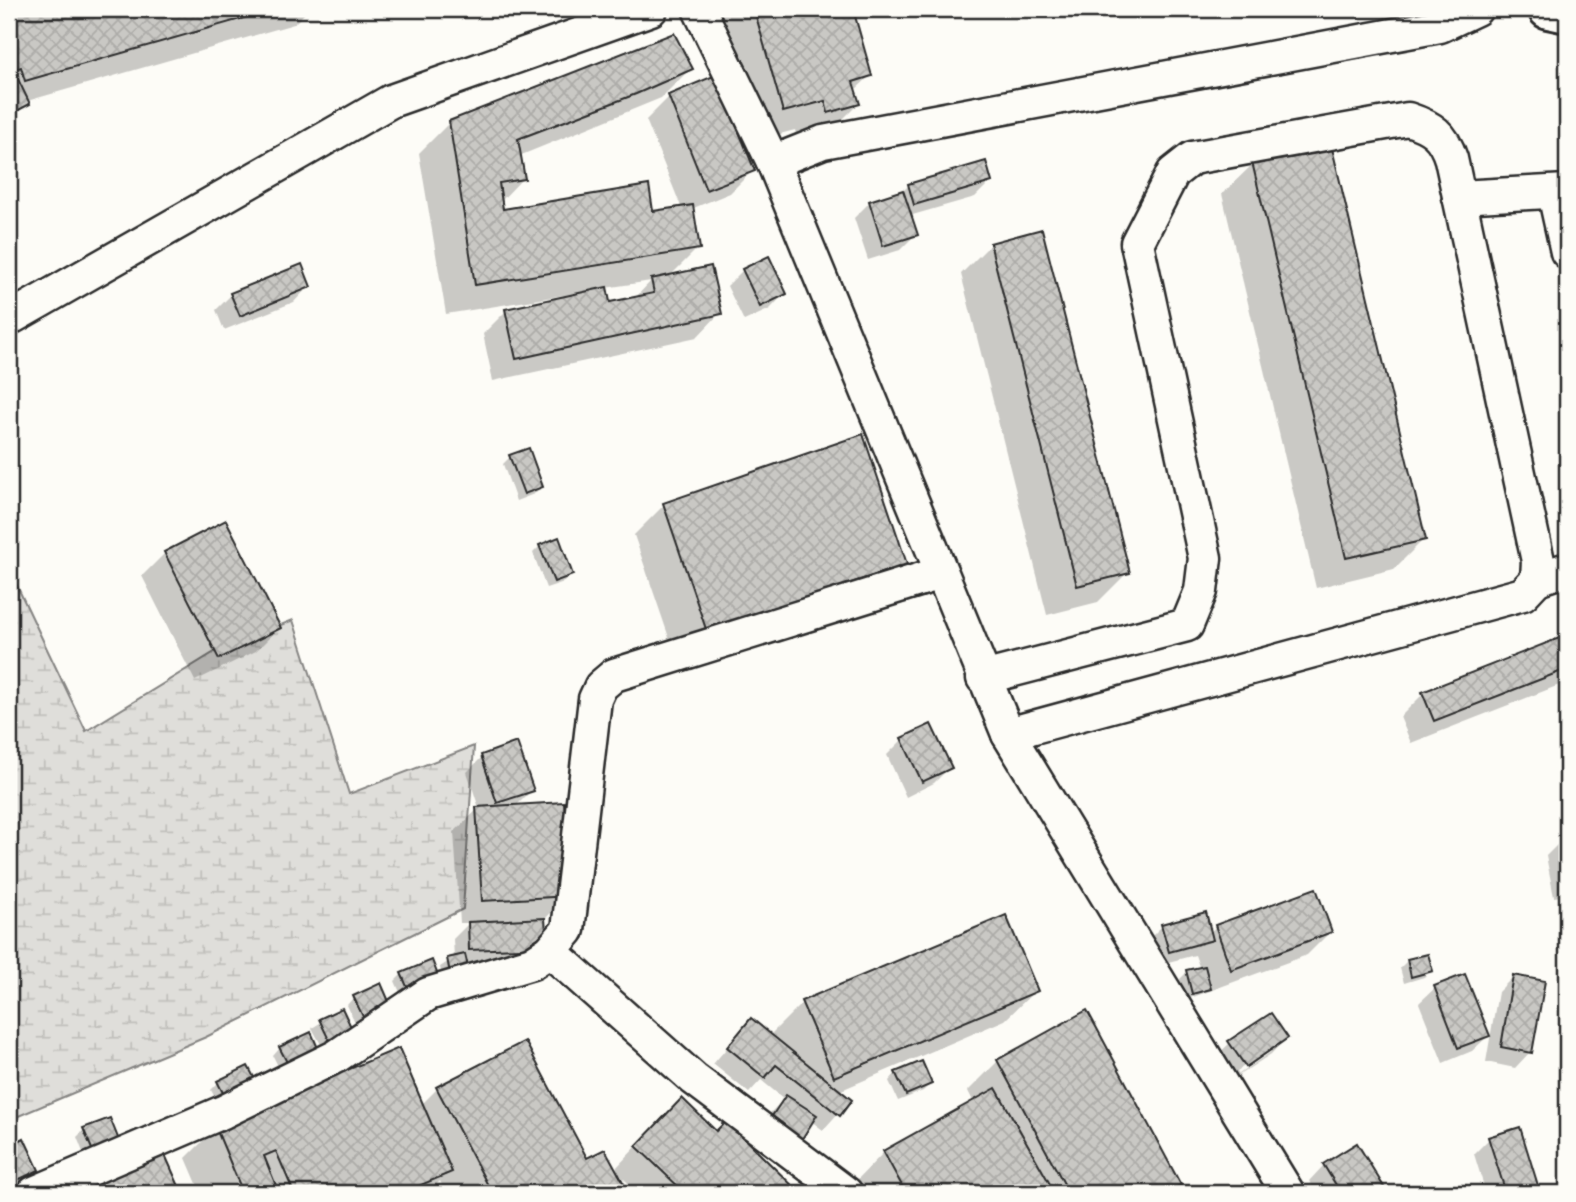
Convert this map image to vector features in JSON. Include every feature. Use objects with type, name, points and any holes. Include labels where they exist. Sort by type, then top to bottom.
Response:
[{"type":"main road","points":[[1548,9],[1567,13]]},
{"type":"street","points":[[9,319],[391,101],[651,9]]},
{"type":"street","points":[[699,9],[774,162],[1008,734],[1288,1193]]},
{"type":"street","points":[[774,162],[823,142],[1440,26],[1476,9]]},
{"type":"street","points":[[983,678],[1187,625],[1201,591],[1205,558],[1136,243],[1173,173],[1192,158],[1408,119],[1431,127],[1445,140],[1538,561],[1537,579]]},
{"type":"street","points":[[1459,197],[1561,192],[1567,252]]},
{"type":"street","points":[[1008,734],[1523,594],[1537,579],[1567,569]]},
{"type":"street","points":[[34,1193],[223,1112],[337,1056],[428,995],[532,963],[550,951],[568,930],[595,699],[601,686],[614,675],[941,573]]},
{"type":"street","points":[[550,951],[694,1079],[846,1193]]},
{"type":"green space","points":[[9,569],[86,731],[218,650],[293,620],[349,794],[474,746],[463,909],[206,1037],[9,1120]]},
{"type":"building","points":[[9,9],[275,9],[25,81],[21,67],[9,71]]},
{"type":"building","points":[[754,9],[853,9],[872,76],[853,82],[860,104],[828,113],[825,101],[783,112]]},
{"type":"building","points":[[674,33],[693,69],[518,139],[525,179],[499,183],[503,209],[649,185],[653,211],[693,205],[700,249],[475,285],[449,121]]},
{"type":"building","points":[[14,71],[30,104],[9,115],[9,74]]},
{"type":"building","points":[[716,75],[755,171],[706,190],[668,95]]},
{"type":"building","points":[[1331,144],[1426,540],[1346,558],[1252,162]]},
{"type":"building","points":[[986,161],[992,182],[914,205],[908,184]]},
{"type":"building","points":[[903,190],[918,235],[883,246],[869,201]]},
{"type":"building","points":[[1042,229],[1130,573],[1077,586],[990,243]]},
{"type":"building","points":[[769,256],[787,294],[760,307],[742,269]]},
{"type":"building","points":[[302,264],[311,287],[240,316],[230,293]]},
{"type":"building","points":[[711,266],[722,314],[516,359],[505,309],[607,287],[610,302],[654,293],[651,279]]},
{"type":"building","points":[[863,434],[907,564],[707,632],[663,503]]},
{"type":"building","points":[[529,448],[543,487],[524,494],[509,455]]},
{"type":"building","points":[[226,520],[281,628],[219,659],[164,552]]},
{"type":"building","points":[[559,537],[573,575],[554,582],[539,545]]},
{"type":"building","points":[[1567,635],[1567,669],[1434,721],[1422,692]]},
{"type":"building","points":[[931,724],[952,768],[922,782],[901,738]]},
{"type":"building","points":[[517,742],[534,791],[497,803],[481,755]]},
{"type":"building","points":[[564,802],[570,896],[482,901],[476,807]]},
{"type":"building","points":[[1567,837],[1567,873],[1561,839]]},
{"type":"building","points":[[1316,888],[1332,932],[1231,970],[1215,925]]},
{"type":"building","points":[[1206,912],[1213,940],[1169,952],[1161,924]]},
{"type":"building","points":[[1006,915],[1038,991],[834,1077],[801,1001]]},
{"type":"building","points":[[545,918],[547,947],[469,950],[468,922]]},
{"type":"building","points":[[465,954],[470,975],[451,979],[447,958]]},
{"type":"building","points":[[1428,954],[1433,971],[1411,977],[1407,959]]},
{"type":"building","points":[[432,960],[442,986],[412,998],[401,973]]},
{"type":"building","points":[[1205,966],[1211,989],[1192,994],[1186,970]]},
{"type":"building","points":[[1465,974],[1490,1036],[1458,1048],[1434,986]]},
{"type":"building","points":[[1513,975],[1545,981],[1532,1053],[1501,1047]]},
{"type":"building","points":[[381,983],[394,1013],[367,1025],[353,996]]},
{"type":"building","points":[[342,1008],[353,1031],[330,1042],[319,1019]]},
{"type":"building","points":[[1087,1010],[1181,1185],[1165,1193],[1069,1193],[997,1060]]},
{"type":"building","points":[[1271,1013],[1288,1038],[1246,1067],[1228,1041]]},
{"type":"building","points":[[751,1018],[852,1100],[840,1116],[776,1065],[765,1078],[727,1047]]},
{"type":"building","points":[[311,1032],[321,1055],[291,1070],[279,1047]]},
{"type":"building","points":[[525,1041],[587,1158],[605,1149],[629,1193],[492,1193],[436,1087]]},
{"type":"building","points":[[399,1048],[452,1172],[402,1193],[294,1193],[276,1151],[264,1156],[279,1193],[243,1193],[215,1126]]},
{"type":"building","points":[[922,1061],[932,1084],[906,1095],[895,1072]]},
{"type":"building","points":[[248,1066],[258,1085],[227,1101],[217,1081]]},
{"type":"building","points":[[996,1088],[1055,1193],[906,1193],[883,1151]]},
{"type":"building","points":[[786,1095],[817,1115],[800,1142],[768,1122]]},
{"type":"building","points":[[682,1098],[716,1131],[726,1121],[800,1193],[685,1193],[636,1146]]},
{"type":"building","points":[[110,1118],[120,1143],[94,1154],[83,1128]]},
{"type":"building","points":[[1520,1127],[1540,1192],[1506,1193],[1488,1137]]},
{"type":"building","points":[[24,1138],[39,1170],[9,1184],[9,1146]]},
{"type":"building","points":[[1357,1143],[1384,1187],[1374,1193],[1341,1193],[1323,1164]]},
{"type":"building","points":[[162,1148],[182,1193],[69,1193]]}]
